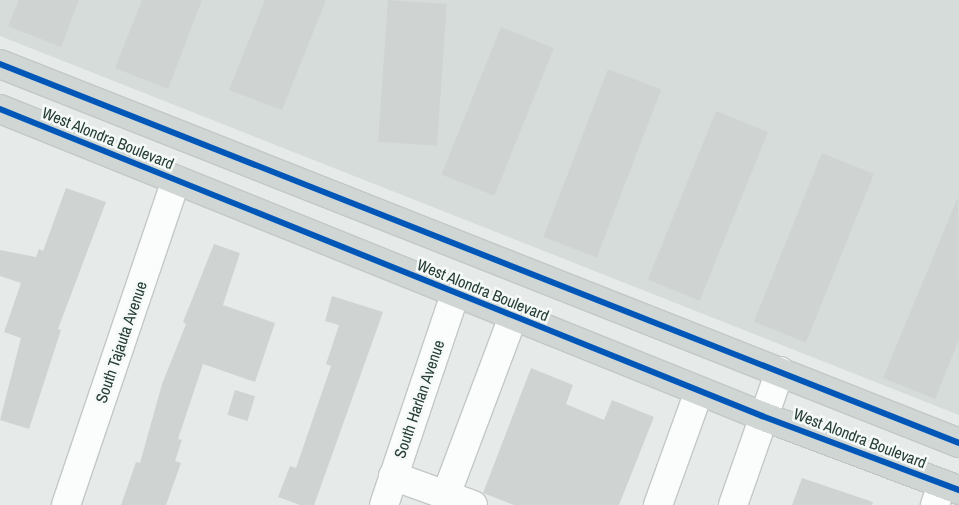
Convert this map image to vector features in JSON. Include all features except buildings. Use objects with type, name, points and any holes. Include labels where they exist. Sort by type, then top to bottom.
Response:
[{"type":"main road","name":"West Alondra Boulevard","points":[[0,64],[959,443]]},
{"type":"main road","name":"West Alondra Boulevard","points":[[0,109],[455,294],[762,416],[945,493]]},
{"type":"street","name":"South Tajauta Avenue","points":[[66,505],[176,180]]},
{"type":"street","name":"South Harlan Avenue","points":[[384,505],[455,294]]},
{"type":"street","points":[[446,495],[513,317]]},
{"type":"street","points":[[733,505],[762,416],[780,371]]},
{"type":"street","points":[[658,505],[699,391]]},
{"type":"street","points":[[394,476],[473,505]]},
{"type":"shaded area","points":[[0,0],[959,0],[959,415],[0,36]]},
{"type":"taxiway","points":[[701,0],[959,102]]},
{"type":"taxiway","points":[[938,94],[959,41]]},
{"type":"cycle path","points":[[0,64],[959,443]]},
{"type":"cycle path","points":[[0,109],[762,416],[959,490]]}]
